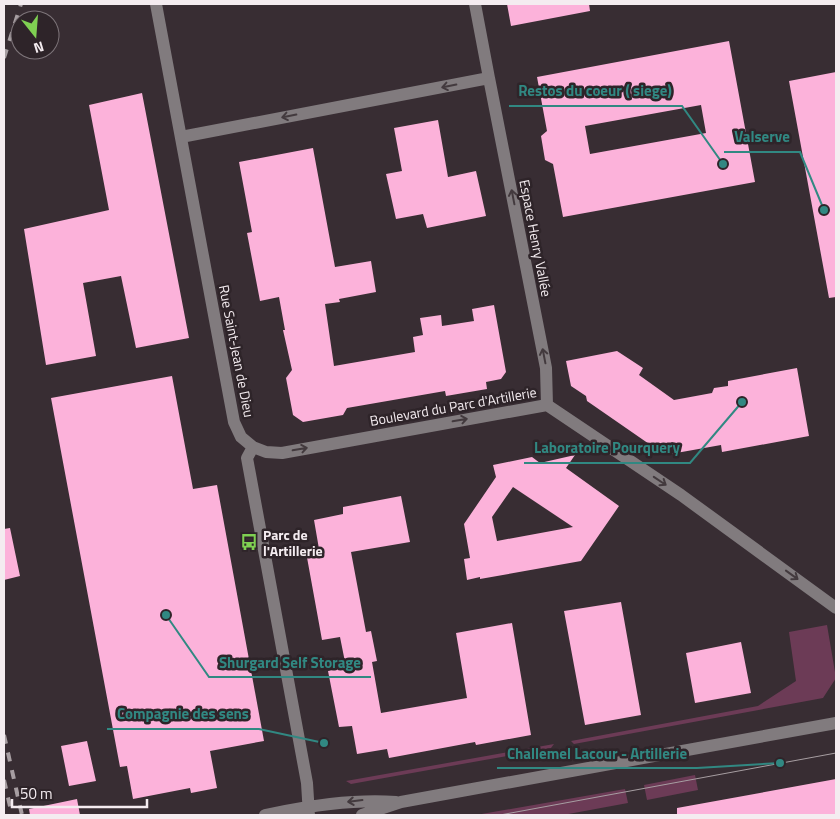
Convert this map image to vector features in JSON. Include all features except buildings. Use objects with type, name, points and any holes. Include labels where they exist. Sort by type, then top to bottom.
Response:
[{"type":"street","name":"Rue Saint-Jean de Dieu","points":[[156,4],[234,422],[241,437],[253,447]]},
{"type":"street","name":"Espace Henry Vallée","points":[[475,4],[546,368],[547,405]]},
{"type":"street","points":[[181,137],[490,78]]},
{"type":"street","name":"Boulevard du Parc d'Artillerie","points":[[253,447],[266,452],[282,452],[547,405],[680,495],[836,608]]},
{"type":"street","points":[[253,447],[247,458],[248,466],[307,783],[309,811]]},
{"type":"street","points":[[362,815],[400,802],[836,723]]},
{"type":"street","points":[[265,815],[309,811],[369,800],[400,802]]},
{"type":"shaded area","points":[[827,625],[836,678],[823,698],[574,744],[571,741],[758,706],[796,681],[789,632]]},
{"type":"shaded area","points":[[554,744],[551,748],[351,784],[346,781]]},
{"type":"shaded area","points":[[695,775],[698,790],[647,800],[644,785]]},
{"type":"shaded area","points":[[625,789],[628,803],[563,815],[476,815]]},
{"type":"tram line","points":[[500,815],[836,753]]},
{"type":"railway","points":[[4,58],[21,4]]},
{"type":"railway","points":[[4,735],[22,815]]},
{"type":"railway","points":[[4,780],[12,815]]},
{"type":"place","name":"Restos du coeur ( siege)","points":[[723,164]]},
{"type":"place","name":"Valserve","points":[[824,210]]},
{"type":"place","name":"Laboratoire Pourquery","points":[[742,402]]},
{"type":"place","name":"Parc de l'Artillerie","points":[[249,542]]},
{"type":"place","name":"Shurgard Self Storage","points":[[166,615]]},
{"type":"place","name":"Compagnie des sens","points":[[324,743]]},
{"type":"place","name":"Challemel Lacour - Artillerie","points":[[780,763]]}]
